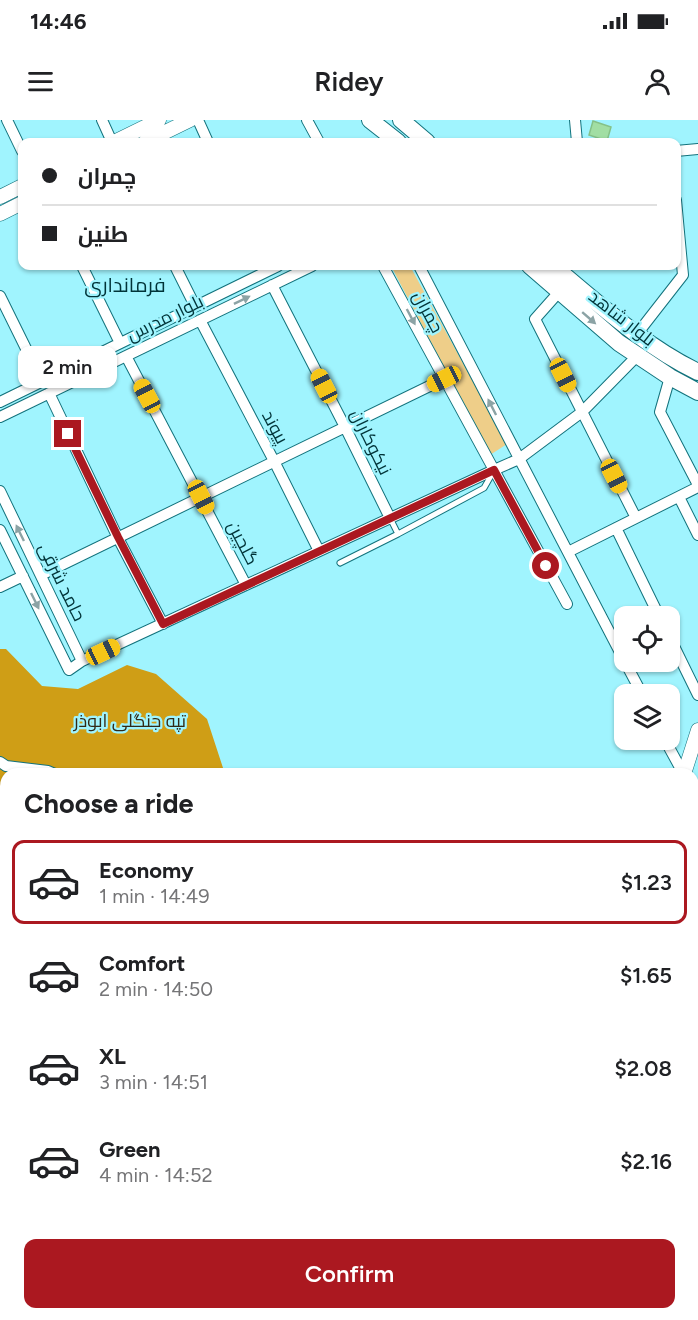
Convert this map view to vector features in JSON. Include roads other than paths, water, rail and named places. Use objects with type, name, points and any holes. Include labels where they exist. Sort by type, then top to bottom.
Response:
[{"type":"main road","points":[[370,120],[393,138]]},
{"type":"main road","points":[[401,120],[422,138]]},
{"type":"main road","name":"بلوار شاهد","points":[[534,270],[619,343],[670,377],[698,392]]},
{"type":"main road","name":"بلوار شاهد","points":[[558,270],[637,334],[698,372]]},
{"type":"street","points":[[7,120],[18,143]]},
{"type":"street","points":[[102,120],[111,138]]},
{"type":"street","points":[[121,138],[159,120]]},
{"type":"street","points":[[153,138],[190,120]]},
{"type":"street","points":[[198,120],[206,138]]},
{"type":"street","points":[[307,120],[317,138]]},
{"type":"street","points":[[575,120],[577,138]]},
{"type":"street","points":[[681,151],[698,149]]},
{"type":"street","points":[[0,197],[18,188]]},
{"type":"street","points":[[0,214],[18,205]]},
{"type":"street","points":[[637,334],[682,276],[681,263]]},
{"type":"street","points":[[84,270],[120,343]]},
{"type":"street","points":[[177,270],[195,306]]},
{"type":"street","name":"بلوار مدرس","points":[[0,402],[265,270]]},
{"type":"street","name":"بلوار مدرس","points":[[0,417],[304,270]]},
{"type":"street","name":"چمران","points":[[385,270],[567,604]]},
{"type":"street","name":"چمران","points":[[421,270],[614,642]]},
{"type":"street","name":"نیکوکاران","points":[[272,285],[390,518]]},
{"type":"street","points":[[559,292],[535,319],[636,518]]},
{"type":"street","points":[[0,297],[42,381]]},
{"type":"street","name":"پیوند","points":[[200,320],[319,551]]},
{"type":"street","name":"گلچین","points":[[126,356],[246,585]]},
{"type":"street","points":[[82,661],[519,459],[582,412],[637,356]]},
{"type":"street","points":[[568,552],[698,486],[660,412],[670,377]]},
{"type":"street","points":[[41,575],[444,379]]},
{"type":"street","points":[[49,393],[118,537],[163,624]]},
{"type":"street","name":"حامد شرقی","points":[[0,491],[82,661],[69,670],[0,530]]},
{"type":"street","points":[[679,497],[698,536]]},
{"type":"street","points":[[616,528],[654,606]]},
{"type":"street","points":[[0,587],[23,576]]},
{"type":"street","points":[[680,658],[698,695]]},
{"type":"street","points":[[685,768],[698,730]]},
{"type":"street","points":[[670,750],[680,768]]},
{"type":"street","points":[[0,762],[6,766],[23,768]]},
{"type":"lane","points":[[340,563],[484,488],[494,470]]},
{"type":"lane","points":[[390,518],[398,534]]},
{"type":"district","name":"فرمانداری","points":[[125,285]]},
{"type":"park label","name":"تپه جنگلی ابوذر","points":[[130,721]]}]
